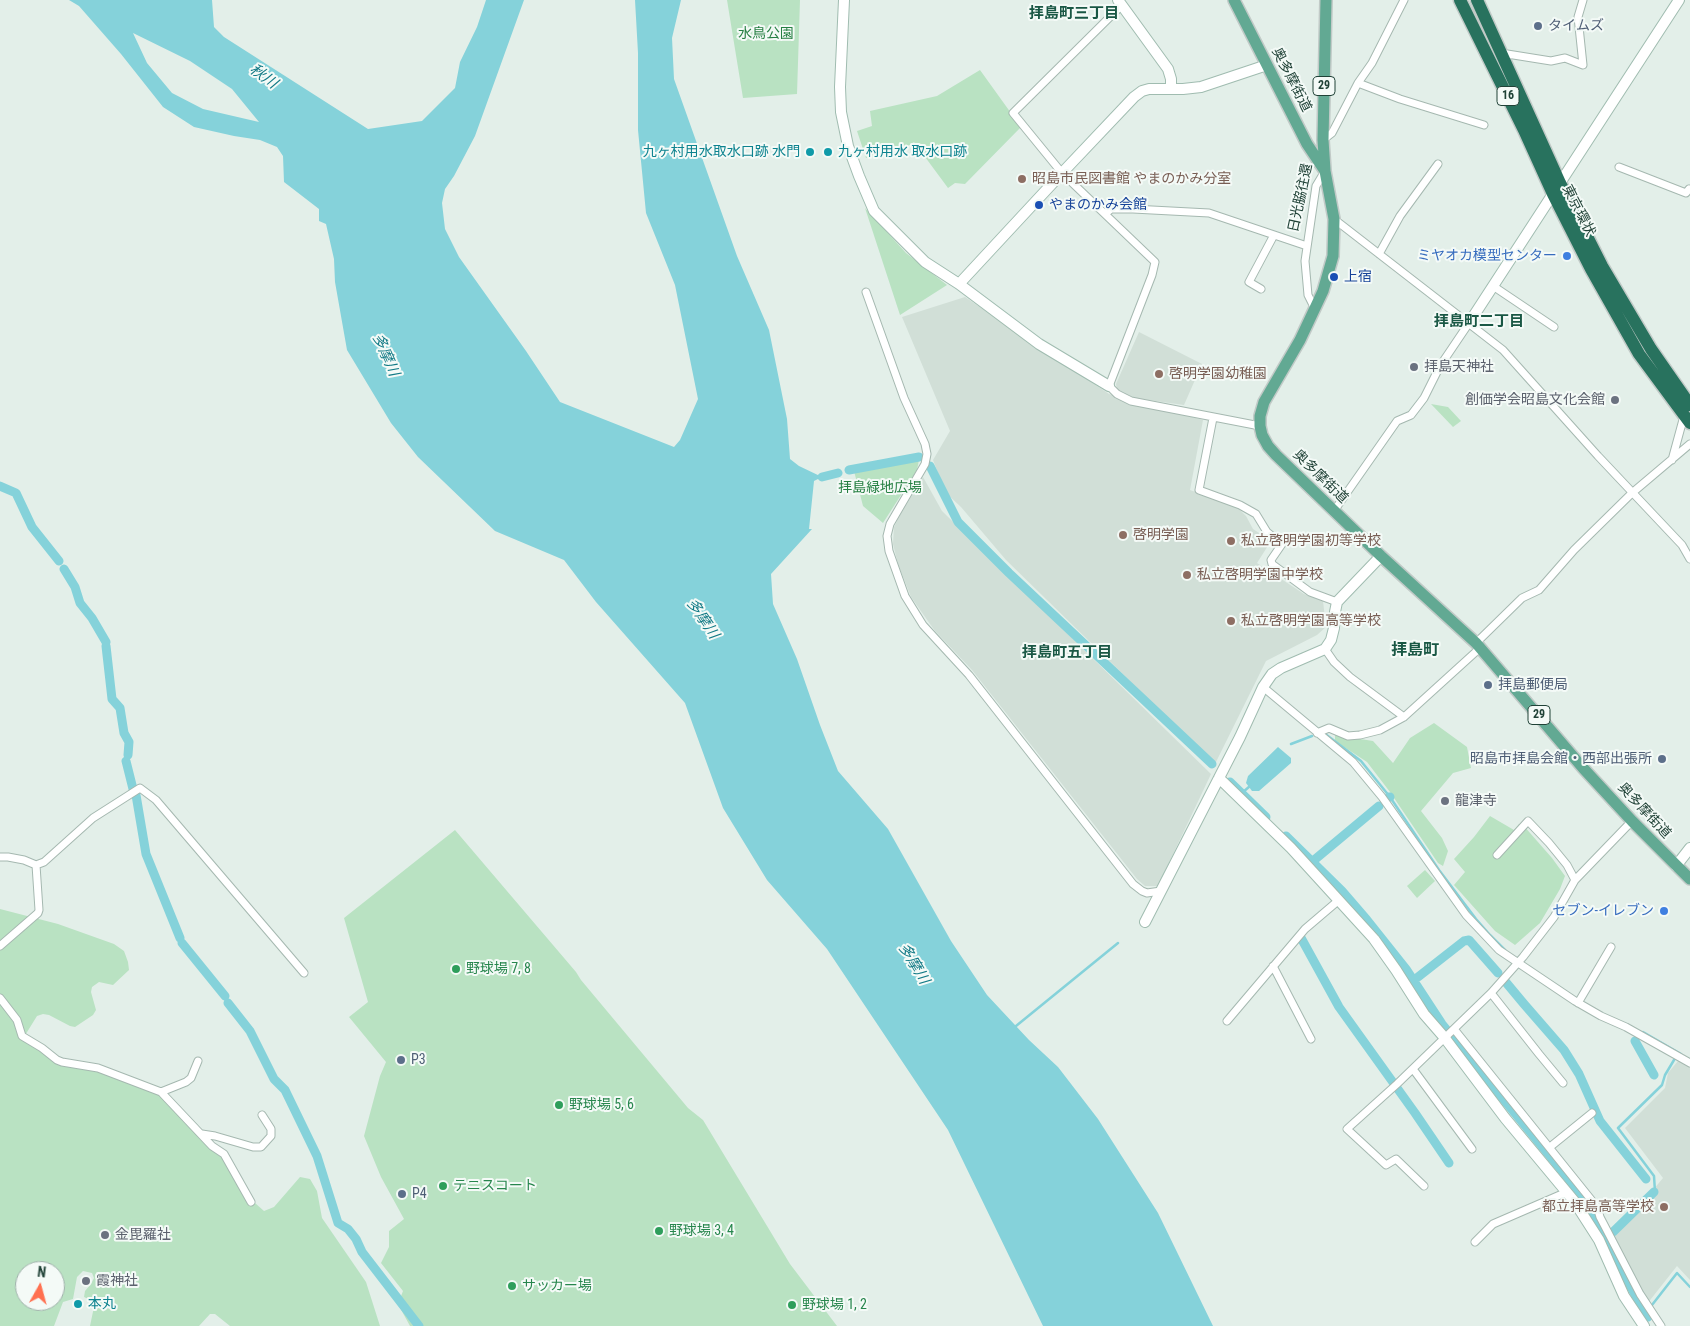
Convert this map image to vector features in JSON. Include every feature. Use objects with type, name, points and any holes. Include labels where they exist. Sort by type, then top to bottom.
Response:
[{"type":"highway","name":"東京環状","points":[[1460,0],[1591,269],[1639,354],[1688,408]]},
{"type":"highway","name":"東京環状","points":[[1477,0],[1560,182],[1602,266],[1688,408]]},
{"type":"main road","name":"奥多摩街道","points":[[1234,0],[1308,144],[1325,171],[1334,219],[1333,256],[1323,291],[1300,340],[1264,402],[1260,416],[1262,435],[1268,446],[1334,511],[1478,646],[1632,821],[1690,880]]},
{"type":"main road","name":"日光脇往還","points":[[1325,171],[1323,140],[1326,0]]},
{"type":"street","points":[[844,0],[840,88],[841,112],[848,146],[874,211],[925,262],[959,284],[1038,344],[1109,386],[1117,394],[1131,401],[1260,426]]},
{"type":"street","points":[[1323,140],[1332,133],[1358,83],[1372,63],[1404,0]]},
{"type":"street","points":[[1501,53],[1550,61],[1565,58],[1583,65],[1578,17],[1582,0]]},
{"type":"street","points":[[1334,511],[1397,420],[1411,414],[1424,398],[1440,366],[1678,0]]},
{"type":"street","points":[[1109,386],[1155,262],[1062,173],[1013,113],[1120,2],[1168,69],[1171,88]]},
{"type":"street","points":[[959,284],[1134,97],[1142,91],[1149,89],[1201,87],[1267,65]]},
{"type":"street","points":[[1358,83],[1400,99],[1484,125]]},
{"type":"street","points":[[1379,254],[1400,216],[1438,164]]},
{"type":"street","points":[[1619,168],[1686,194],[1689,189]]},
{"type":"street","name":"日光脇往還","points":[[1315,309],[1308,294],[1305,261],[1316,186],[1325,171]]},
{"type":"street","points":[[1104,214],[1111,209],[1209,213],[1307,246]]},
{"type":"street","points":[[1334,219],[1502,350],[1682,545],[1690,559]]},
{"type":"street","points":[[1260,289],[1249,282],[1274,235]]},
{"type":"street","points":[[1493,286],[1554,327]]},
{"type":"street","points":[[866,292],[904,398],[925,444],[927,454],[925,464],[890,524],[887,536],[889,551],[905,596],[923,625],[969,675],[1133,884],[1147,893],[1161,891]]},
{"type":"street","points":[[1672,460],[1688,408]]},
{"type":"street","points":[[1213,418],[1199,490],[1240,504],[1256,514],[1267,532],[1282,544],[1271,560],[1272,564],[1310,592],[1337,602]]},
{"type":"street","points":[[1317,733],[1329,728],[1348,736],[1360,735],[1380,730],[1404,717],[1478,646],[1522,598],[1539,590],[1574,550],[1632,493],[1690,444]]},
{"type":"street","points":[[1145,922],[1219,778],[1263,687],[1272,674],[1281,668],[1325,649],[1333,634],[1334,612],[1337,602],[1381,556]]},
{"type":"street","points":[[1325,649],[1334,662],[1350,677],[1404,717]]},
{"type":"street","points":[[1263,687],[1353,762],[1382,796],[1471,921],[1500,950],[1521,960],[1578,1003],[1626,1027],[1690,1063]]},
{"type":"street","points":[[1219,778],[1291,848],[1374,938],[1424,1014],[1445,1037],[1505,1118],[1567,1192],[1599,1240],[1624,1296],[1644,1326]]},
{"type":"street","points":[[0,857],[24,860],[36,865],[44,862],[93,818],[140,788],[156,800],[304,973]]},
{"type":"street","points":[[1497,855],[1528,821],[1549,842],[1567,865],[1574,880]]},
{"type":"street","points":[[1424,1186],[1396,1159],[1386,1165],[1347,1129],[1413,1069],[1491,993],[1521,960],[1554,918],[1574,880],[1632,821]]},
{"type":"street","points":[[1676,866],[1690,848]]},
{"type":"street","points":[[0,946],[40,910],[36,865]]},
{"type":"street","points":[[1227,1021],[1305,929],[1339,900]]},
{"type":"street","points":[[1578,1003],[1611,947]]},
{"type":"street","points":[[1274,966],[1311,1039]]},
{"type":"street","points":[[1491,993],[1563,1083]]},
{"type":"street","points":[[0,998],[17,1020],[20,1034],[57,1060],[98,1068],[161,1092],[212,1146],[224,1154],[251,1202]]},
{"type":"street","points":[[1454,1030],[1597,1207],[1600,1217],[1640,1294],[1661,1326]]},
{"type":"street","points":[[161,1092],[186,1082],[191,1078],[198,1061]]},
{"type":"street","points":[[1413,1069],[1472,1149]]},
{"type":"street","points":[[1550,1147],[1592,1112]]},
{"type":"street","points":[[202,1134],[253,1147],[261,1147],[272,1136],[271,1130],[262,1115]]},
{"type":"street","points":[[1475,1242],[1493,1224],[1567,1192]]},
{"type":"shaded area","name":"啓明学園","points":[[965,297],[1109,394],[1203,420],[1190,490],[1237,507],[1246,516],[1253,529],[1271,541],[1257,563],[1304,594],[1323,601],[1326,627],[1317,635],[1266,661],[1215,764],[1006,560],[961,507],[946,493],[933,460],[950,431],[902,317]]},
{"type":"shaded area","name":"啓明学園幼稚園","points":[[1139,332],[1202,364],[1184,405],[1134,398],[1117,390],[1116,384]]},
{"type":"shaded area","points":[[923,477],[942,511],[1211,774],[1158,886],[1145,886],[1137,879],[972,670],[935,631],[911,597],[898,564],[893,544],[894,527]]},
{"type":"shaded area","name":"都立拝島高等学校","points":[[1678,1061],[1690,1066],[1690,1280],[1677,1266],[1647,1304],[1614,1237],[1663,1178],[1625,1128],[1665,1088],[1668,1073]]},
{"type":"green space","name":"水鳥公園","points":[[727,0],[800,0],[797,94],[743,98]]},
{"type":"green space","points":[[980,70],[1021,127],[965,184],[955,183],[948,188],[914,142],[905,148],[866,158],[857,131],[872,126],[870,111],[937,96]]},
{"type":"green space","points":[[865,208],[906,253],[947,285],[900,315]]},
{"type":"green space","points":[[1431,404],[1448,407],[1461,421],[1453,427]]},
{"type":"green space","name":"拝島緑地広場","points":[[919,460],[917,470],[883,523],[863,506],[854,471]]},
{"type":"green space","points":[[1434,723],[1467,747],[1471,768],[1453,773],[1421,811],[1442,838],[1448,851],[1443,866],[1438,863],[1390,792],[1367,762],[1335,741],[1335,735],[1373,741],[1393,763],[1410,738]]},
{"type":"green space","points":[[1490,816],[1514,830],[1519,824],[1523,825],[1565,876],[1560,889],[1540,923],[1515,945],[1495,931],[1454,885],[1465,872],[1454,859]]},
{"type":"green space","points":[[455,830],[576,972],[688,1108],[703,1120],[790,1264],[837,1326],[410,1326],[398,1304],[403,1291],[381,1263],[389,1247],[389,1231],[404,1219],[381,1177],[364,1136],[380,1076],[386,1062],[349,1017],[368,1002],[344,918]]},
{"type":"green space","points":[[1425,870],[1435,881],[1417,898],[1407,886]]},
{"type":"green space","points":[[0,909],[58,924],[114,944],[124,951],[128,962],[129,970],[113,985],[99,982],[92,987],[91,992],[96,1010],[93,1015],[75,1027],[43,1014],[37,1016],[24,1037],[58,1063],[96,1070],[157,1091],[221,1156],[248,1201],[255,1203],[264,1211],[274,1207],[300,1177],[310,1179],[317,1191],[322,1218],[366,1282],[380,1326],[230,1326],[215,1314],[210,1314],[199,1326],[90,1326],[95,1302],[84,1297],[85,1291],[94,1278],[92,1273],[83,1271],[77,1277],[73,1299],[65,1301],[65,1261],[15,1261],[15,1311],[60,1311],[54,1326],[0,1326]]},
{"type":"water","points":[[69,0],[212,0],[214,27],[224,37],[368,129],[422,121],[455,88],[460,62],[477,27],[486,0],[524,0],[475,136],[445,189],[442,203],[445,229],[459,257],[560,402],[674,447],[680,440],[698,399],[675,285],[646,213],[638,130],[638,53],[635,0],[681,0],[672,38],[674,79],[737,256],[769,330],[787,419],[790,459],[799,466],[822,477],[814,481],[809,529],[812,529],[771,574],[773,604],[797,659],[838,771],[888,829],[951,941],[987,995],[1029,1040],[1058,1067],[1098,1119],[1158,1213],[1213,1326],[1043,1326],[948,1130],[827,949],[767,880],[723,808],[685,703],[596,602],[564,560],[495,531],[418,457],[391,423],[347,350],[335,282],[334,259],[326,224],[319,221],[319,209],[284,182],[283,156],[277,147],[260,140],[194,127],[163,107],[121,54],[79,6]],"holes":[[[133,33],[190,61],[232,89],[259,122],[203,109],[172,93],[147,63]]]},
{"type":"water","points":[[1278,747],[1291,758],[1291,763],[1259,791],[1252,791],[1246,783],[1248,776]]},
{"type":"waterway","points":[[849,470],[919,457]]},
{"type":"waterway","points":[[930,466],[958,522],[1009,573],[1212,764]]},
{"type":"waterway","points":[[822,477],[838,473]]},
{"type":"waterway","points":[[0,486],[16,493],[32,527],[59,561]]},
{"type":"waterway","points":[[64,569],[75,587],[80,603],[92,618],[106,642]]},
{"type":"waterway","points":[[106,646],[112,699],[120,708],[124,733],[129,742],[128,755]]},
{"type":"waterway","points":[[1324,733],[1361,761],[1390,797],[1439,870],[1476,919],[1505,950]]},
{"type":"waterway","points":[[1291,744],[1312,736]]},
{"type":"waterway","points":[[126,761],[133,789]]},
{"type":"waterway","points":[[1230,782],[1266,817]]},
{"type":"waterway","points":[[1242,793],[1250,786]]},
{"type":"waterway","points":[[136,795],[146,854],[180,938]]},
{"type":"waterway","points":[[1313,861],[1379,806]]},
{"type":"waterway","points":[[1286,836],[1342,891],[1367,920],[1406,969],[1442,1024],[1567,1177],[1595,1216],[1619,1266],[1648,1317]]},
{"type":"waterway","points":[[1300,936],[1339,1007],[1449,1163]]},
{"type":"waterway","points":[[1418,977],[1464,941],[1469,940],[1498,973]]},
{"type":"waterway","points":[[182,943],[225,996]]},
{"type":"waterway","points":[[1016,1026],[1118,943]]},
{"type":"waterway","points":[[1504,980],[1564,1050],[1579,1074],[1600,1121],[1646,1179]]},
{"type":"waterway","points":[[228,1003],[250,1031],[274,1079],[285,1090],[317,1156],[338,1223],[348,1229],[356,1239],[362,1252],[419,1326]]},
{"type":"waterway","points":[[1643,1032],[1681,1054]]},
{"type":"waterway","points":[[1635,1041],[1654,1075]]},
{"type":"waterway","points":[[1655,1192],[1654,1176],[1618,1128],[1662,1085],[1665,1075],[1674,1060]]},
{"type":"waterway","points":[[1613,1232],[1654,1192]]},
{"type":"waterway","points":[[1652,1305],[1677,1273],[1690,1287]]},
{"type":"place","name":"タイムズ","points":[[1538,26]]},
{"type":"place","name":"九ヶ村用水取水口跡 水門","points":[[810,152]]},
{"type":"place","name":"九ヶ村用水 取水口跡","points":[[828,152]]},
{"type":"place","name":"昭島市民図書館 やまのかみ分室","points":[[1022,179]]},
{"type":"place","name":"やまのかみ会館","points":[[1039,205]]},
{"type":"place","name":"ミヤオカ模型センター","points":[[1567,256]]},
{"type":"place","name":"上宿","points":[[1334,277]]},
{"type":"place","name":"拝島天神社","points":[[1414,367]]},
{"type":"place","name":"啓明学園幼稚園","points":[[1159,374]]},
{"type":"place","name":"創価学会昭島文化会館","points":[[1615,400]]},
{"type":"place","name":"啓明学園","points":[[1123,535]]},
{"type":"place","name":"私立啓明学園初等学校","points":[[1231,541]]},
{"type":"place","name":"私立啓明学園中学校","points":[[1187,575]]},
{"type":"place","name":"私立啓明学園高等学校","points":[[1231,621]]},
{"type":"place","name":"拝島郵便局","points":[[1488,685]]},
{"type":"place","name":"昭島市拝島会館・西部出張所","points":[[1662,759]]},
{"type":"place","name":"龍津寺","points":[[1445,801]]},
{"type":"place","name":"セブン-イレブン","points":[[1664,911]]},
{"type":"place","name":"野球場 7, 8","points":[[456,969]]},
{"type":"place","name":"P3","points":[[401,1060]]},
{"type":"place","name":"野球場 5, 6","points":[[559,1105]]},
{"type":"place","name":"テニスコート","points":[[443,1186]]},
{"type":"place","name":"P4","points":[[402,1194]]},
{"type":"place","name":"都立拝島高等学校","points":[[1664,1207]]},
{"type":"place","name":"野球場 3, 4","points":[[659,1231]]},
{"type":"place","name":"金毘羅社","points":[[105,1235]]},
{"type":"place","name":"霞神社","points":[[86,1281]]},
{"type":"place","name":"サッカー場","points":[[512,1286]]},
{"type":"place","name":"本丸","points":[[78,1304]]},
{"type":"place","name":"野球場 1, 2","points":[[792,1305]]},
{"type":"district","name":"拝島町三丁目","points":[[1074,14]]},
{"type":"district","name":"拝島町二丁目","points":[[1479,322]]},
{"type":"district","name":"拝島町","points":[[1415,651]]},
{"type":"district","name":"拝島町五丁目","points":[[1067,653]]},
{"type":"water label","name":"秋川","points":[[263,77]]},
{"type":"water label","name":"多摩川","points":[[385,355]]},
{"type":"water label","name":"多摩川","points":[[702,619]]},
{"type":"water label","name":"多摩川","points":[[913,964]]}]
